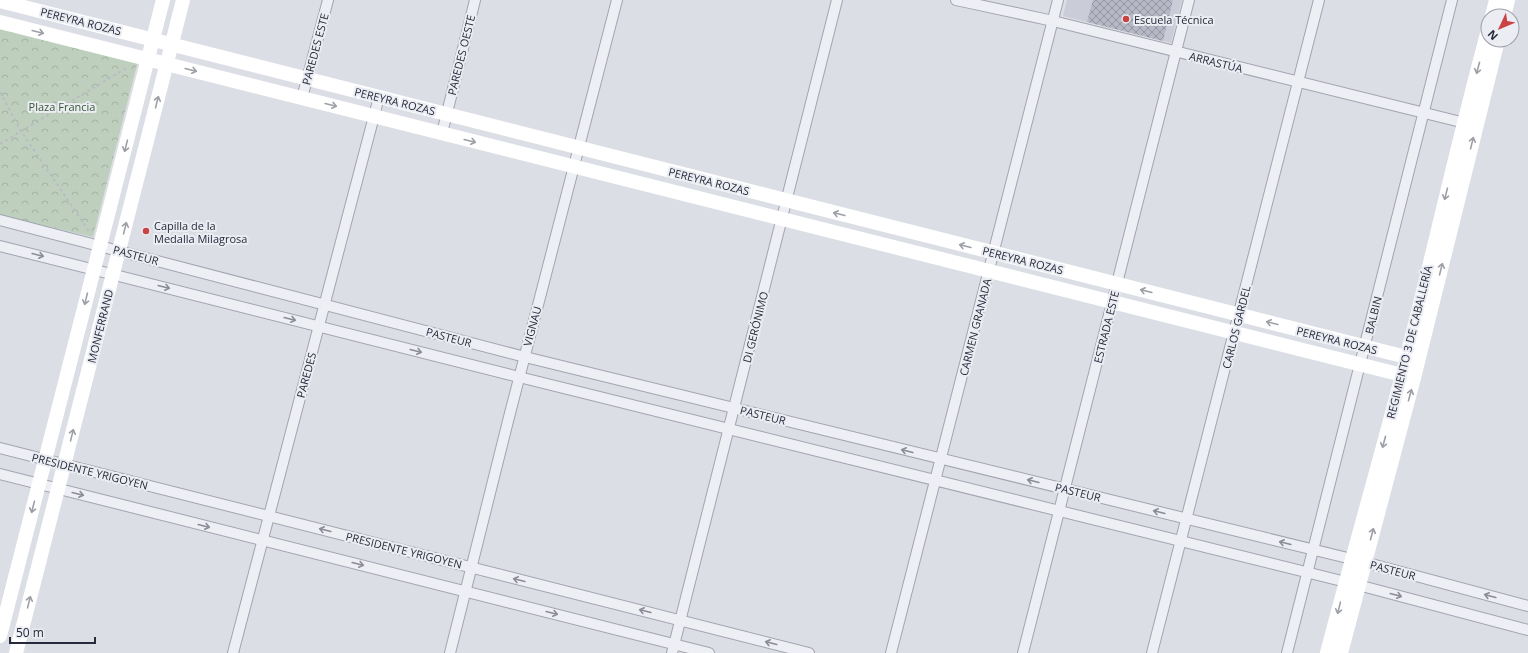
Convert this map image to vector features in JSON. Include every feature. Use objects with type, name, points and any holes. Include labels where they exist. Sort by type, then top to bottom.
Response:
[{"type":"street","name":"MONFERRAND","points":[[0,636],[94,270],[97,241],[163,0]]},
{"type":"street","name":"MONFERRAND","points":[[16,653],[183,0]]},
{"type":"street","name":"PAREDES ESTE","points":[[302,98],[328,0]]},
{"type":"street","name":"PAREDES OESTE","points":[[442,133],[475,0]]},
{"type":"street","name":"VIGNAU","points":[[450,653],[524,357],[617,0]]},
{"type":"street","name":"DI GERÓNIMO","points":[[674,649],[837,0]]},
{"type":"street","name":"ARRASTÚA","points":[[956,0],[1053,21],[1470,124]]},
{"type":"street","name":"CARMEN GRANADA","points":[[891,653],[1058,0]]},
{"type":"street","name":"ESTRADA ESTE","points":[[1023,653],[1189,0]]},
{"type":"street","name":"CARLOS GARDEL","points":[[1152,653],[1319,0]]},
{"type":"street","name":"BALBIN","points":[[1287,653],[1452,0]]},
{"type":"street","name":"PEREYRA ROZAS","points":[[0,1],[1412,359]]},
{"type":"street","name":"PEREYRA ROZAS","points":[[0,22],[1408,377]]},
{"type":"street","name":"REGIMIENTO 3 DE CABALLERÍA","points":[[1327,653],[1352,583],[1408,377],[1470,124],[1485,48]]},
{"type":"street","name":"REGIMIENTO 3 DE CABALLERÍA","points":[[1470,124],[1495,48]]},
{"type":"street","name":"PAREDES","points":[[233,653],[379,97]]},
{"type":"street","name":"PASTEUR","points":[[0,220],[97,241],[119,251],[524,357],[1358,561],[1528,606]]},
{"type":"street","name":"PASTEUR","points":[[0,246],[519,377],[1352,583],[1528,630]]},
{"type":"street","name":"PRESIDENTE YRIGOYEN","points":[[0,448],[809,653]]},
{"type":"street","points":[[0,474],[466,592],[674,649],[709,653]]},
{"type":"street","name":"REGIMIENTO 3 DE CABALLERÍA","points":[[1341,653],[1352,583]]},
{"type":"path","points":[[0,144],[131,65]]},
{"type":"path","points":[[0,92],[21,131],[97,241]]},
{"type":"shaded area","name":"Escuela Técnica","points":[[1067,0],[1182,0],[1171,43],[1063,16]]},
{"type":"green space","name":"Plaza Francia","points":[[0,25],[138,61],[93,237],[0,215]]},
{"type":"building","name":"Escuela Técnica","points":[[1093,0],[1173,0],[1163,41],[1087,22]]},
{"type":"place","name":"Escuela Técnica","points":[[1126,19]]},
{"type":"place","name":"Capilla de la Medalla Milagrosa","points":[[146,231]]}]
